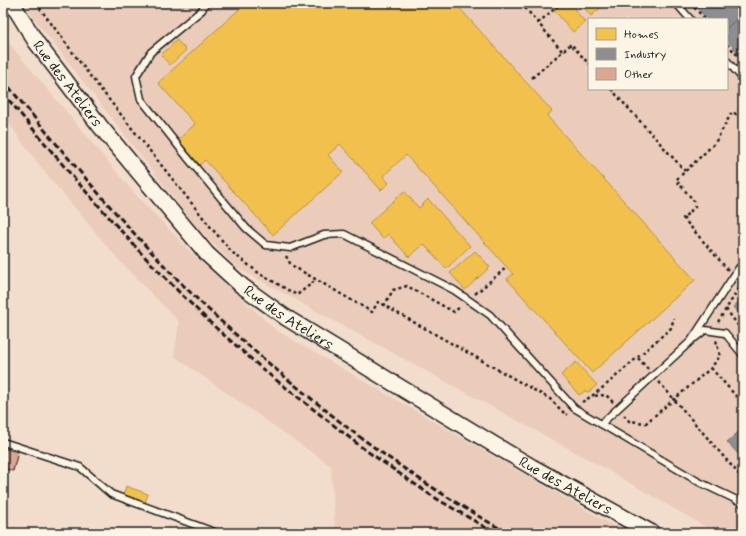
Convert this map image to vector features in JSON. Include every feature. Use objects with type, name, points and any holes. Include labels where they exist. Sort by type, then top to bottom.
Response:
[{"type":"street","name":"Rue des Ateliers","points":[[12,3],[36,42],[100,126],[207,254],[242,286],[285,317],[493,444],[652,533]]},
{"type":"lane","points":[[205,3],[202,10],[151,52],[136,76],[142,99],[246,228],[266,245],[290,248],[324,235],[344,234],[454,290],[490,315],[574,408],[699,482],[743,504]]},
{"type":"lane","points":[[676,3],[689,18]]},
{"type":"lane","points":[[728,62],[743,79]]},
{"type":"lane","points":[[690,341],[738,268],[743,264]]},
{"type":"lane","points":[[601,424],[690,341],[704,330],[725,333],[743,355]]},
{"type":"lane","points":[[3,442],[80,467],[111,494],[217,533]]},
{"type":"path","points":[[36,3],[106,95],[233,253],[260,274],[297,295],[316,280]]},
{"type":"path","points":[[521,3],[562,51]]},
{"type":"path","points":[[538,23],[561,3]]},
{"type":"path","points":[[690,3],[704,18]]},
{"type":"path","points":[[532,78],[571,44],[588,63]]},
{"type":"path","points":[[728,45],[743,62]]},
{"type":"path","points":[[612,90],[685,171]]},
{"type":"path","points":[[674,399],[711,368],[720,356],[714,336],[716,325],[742,284],[683,218],[695,206],[694,201],[676,180],[715,143],[732,112],[736,114],[743,107]]},
{"type":"path","points":[[282,247],[291,265],[316,280],[372,312],[378,302],[550,399],[566,415],[580,403],[592,396]]},
{"type":"path","points":[[726,309],[743,332]]},
{"type":"path","points":[[674,318],[671,328],[638,358],[743,479]]},
{"type":"path","points":[[711,368],[743,404]]},
{"type":"path","points":[[606,385],[606,395]]},
{"type":"shaded area","points":[[25,3],[743,3],[743,533],[716,533],[604,468],[237,268],[196,227],[32,16]]},
{"type":"shaded area","points":[[3,36],[136,195],[189,250],[276,330],[626,533],[343,533],[335,529],[331,466],[174,356],[179,322],[118,259],[52,181],[21,141],[3,114]]},
{"type":"building: Homes","points":[[246,3],[455,3],[552,111],[547,116],[695,280],[592,373],[507,279],[513,274],[406,155],[383,176],[389,183],[381,190],[340,144],[328,155],[343,172],[273,235],[205,160],[200,165],[178,140],[195,124],[158,83]]},
{"type":"building: Homes","points":[[562,3],[569,3],[585,22],[573,32],[554,10]]},
{"type":"building: Homes","points":[[580,3],[602,3],[604,5],[591,16]]},
{"type":"building: Homes","points":[[177,40],[186,50],[170,65],[161,55]]},
{"type":"building: Homes","points":[[404,191],[419,208],[428,199],[470,246],[446,269],[424,244],[409,257],[388,234],[383,239],[369,223]]},
{"type":"building: Homes","points":[[475,251],[490,267],[465,290],[450,273]]},
{"type":"building: Homes","points":[[576,362],[597,385],[589,392],[585,391],[579,395],[561,375]]},
{"type":"building: Homes","points":[[126,486],[148,494],[145,503],[123,496]]},
{"type":"building: Industry","points":[[693,3],[743,3],[743,13],[728,27],[728,18],[706,18]]},
{"type":"building: Industry","points":[[743,13],[743,58],[728,41],[728,27]]},
{"type":"building: Industry","points":[[743,298],[743,319],[733,307]]},
{"type":"building: Industry","points":[[743,428],[743,459],[727,442]]},
{"type":"building: Other","points":[[3,448],[18,452],[13,471],[3,468]]},
{"type":"railway","points":[[3,80],[94,188],[141,240],[189,291],[234,333],[297,387],[360,437],[436,490],[508,533]]},
{"type":"railway","points":[[3,93],[73,177],[141,253],[215,327],[266,372],[364,449],[432,496],[495,533]]}]
